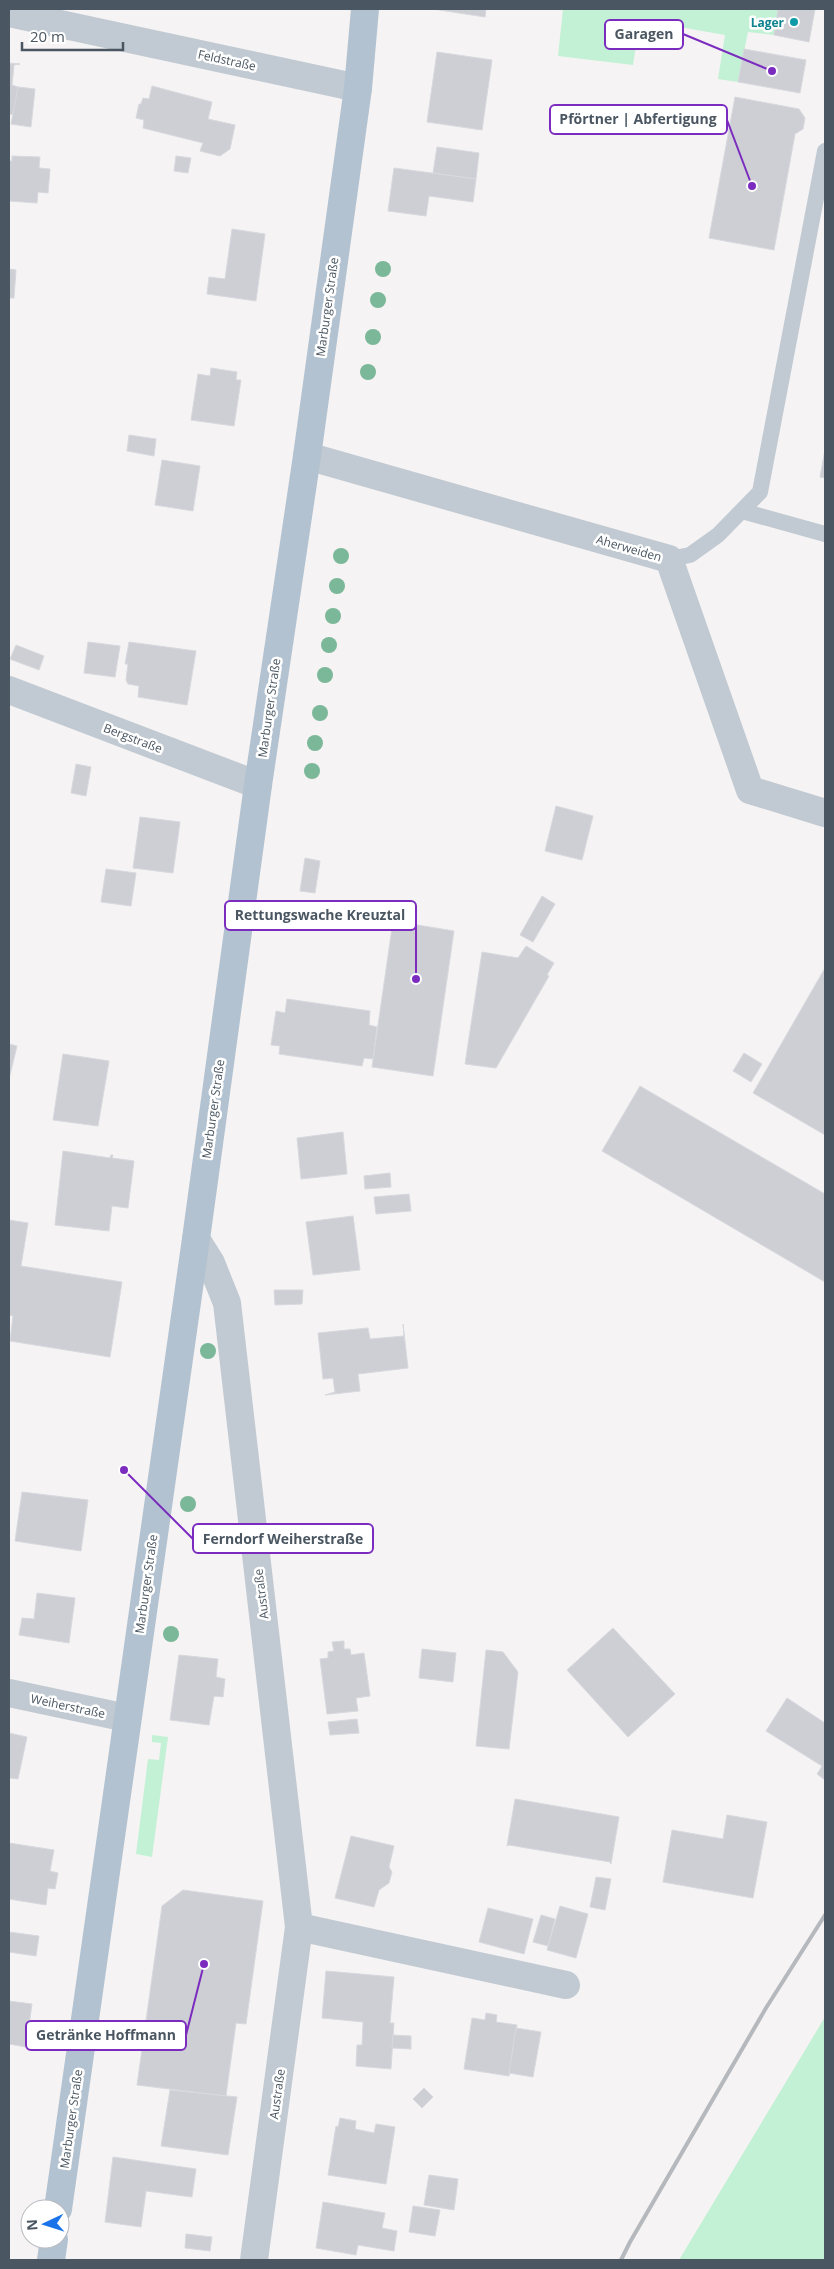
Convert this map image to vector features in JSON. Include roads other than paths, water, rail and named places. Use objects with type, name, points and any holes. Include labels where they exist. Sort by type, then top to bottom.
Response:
[{"type":"main road","name":"Marburger Straße","points":[[59,2199],[196,1238],[258,785],[307,456],[358,88],[365,9]]},
{"type":"street","name":"Feldstraße","points":[[9,13],[358,88]]},
{"type":"street","name":"Aherweiden","points":[[307,456],[669,559],[750,790],[825,812]]},
{"type":"street","name":"Bergstraße","points":[[9,690],[258,785]]},
{"type":"street","name":"Austraße","points":[[196,1238],[211,1263],[227,1303],[299,1927],[254,2260]]},
{"type":"street","name":"Weiherstraße","points":[[9,1693],[127,1718]]},
{"type":"street","points":[[299,1927],[566,1985]]},
{"type":"lane","points":[[669,559],[690,554],[718,535],[760,492],[825,151]]},
{"type":"lane","points":[[742,511],[825,534]]},
{"type":"railway","points":[[621,2260],[766,2008],[825,1915]]},
{"type":"place","name":"Lager","points":[[794,22]]},
{"type":"place","name":"Garagen","points":[[772,71]]},
{"type":"place","name":"Pförtner | Abfertigung","points":[[752,186]]},
{"type":"place","name":"Rettungswache Kreuztal","points":[[416,979]]},
{"type":"place","name":"Ferndorf Weiherstraße","points":[[124,1470]]},
{"type":"place","name":"Getränke Hoffmann","points":[[204,1964]]}]
